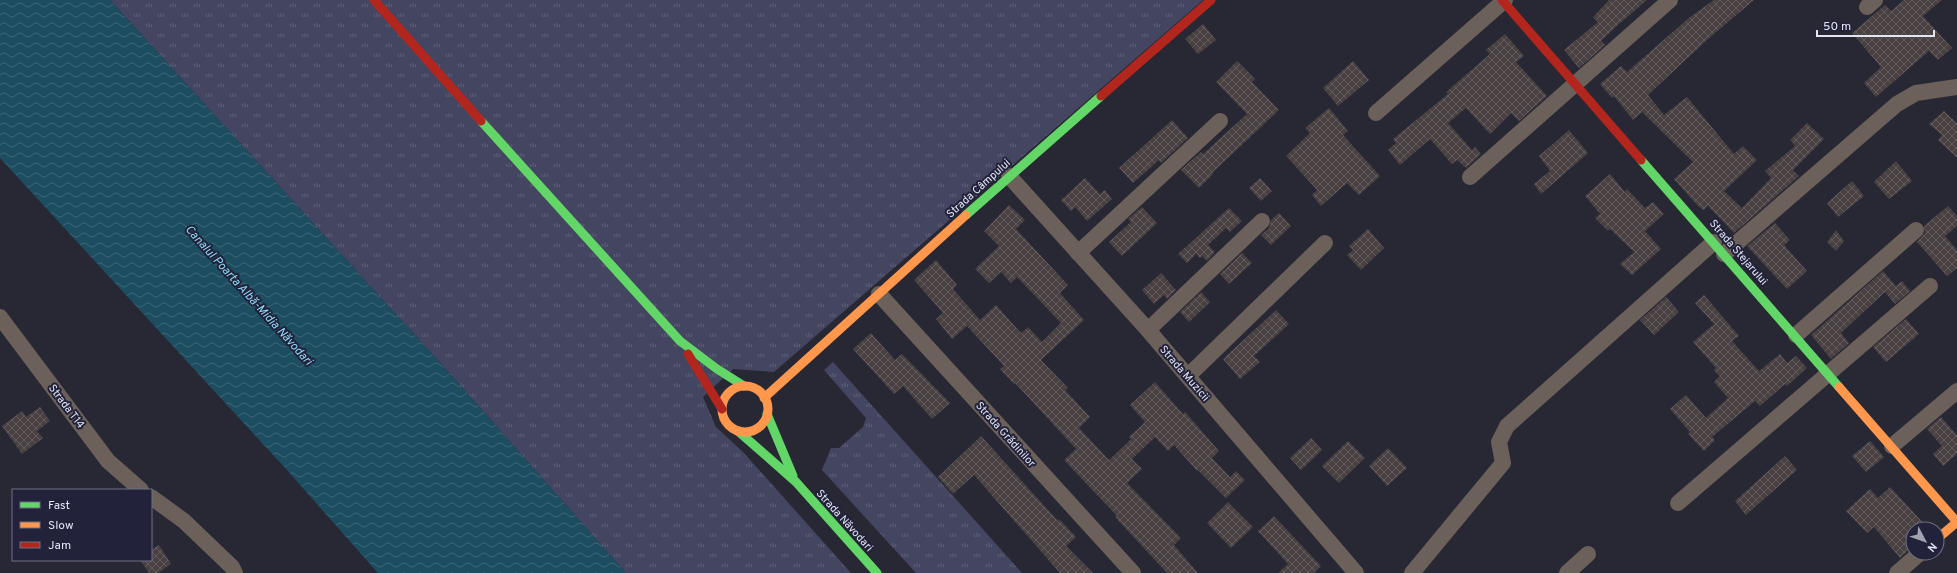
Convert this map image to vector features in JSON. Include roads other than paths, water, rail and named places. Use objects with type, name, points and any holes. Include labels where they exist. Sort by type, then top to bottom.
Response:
[{"type":"street","points":[[374,0],[451,88],[680,341],[722,409],[726,423],[738,431],[753,430],[760,427],[767,414],[768,408],[764,398],[758,390],[744,386],[717,369],[680,341]]},
{"type":"street","name":"Strada Câmpului","points":[[764,398],[1009,176],[1212,0]]},
{"type":"street","points":[[1470,177],[1670,0]]},
{"type":"street","points":[[1376,113],[1503,1]]},
{"type":"street","name":"Strada Stejarului","points":[[1503,1],[1830,374],[1957,522]]},
{"type":"street","points":[[1412,573],[1503,463],[1499,442],[1506,426],[1719,248],[1897,104],[1916,93],[1957,87]]},
{"type":"street","points":[[1078,253],[1220,121]]},
{"type":"street","name":"Strada Muzicii","points":[[1009,176],[1148,330],[1356,573]]},
{"type":"street","points":[[1148,330],[1262,221]]},
{"type":"street","points":[[1796,335],[1916,230]]},
{"type":"street","points":[[1188,376],[1326,243]]},
{"type":"street","points":[[1678,503],[1830,374],[1930,286]]},
{"type":"street","name":"Strada Grădinilor","points":[[879,294],[1133,573]]},
{"type":"street","name":"Strada T14","points":[[0,317],[108,461],[140,489]]},
{"type":"street","points":[[722,409],[727,395],[732,390],[744,386]]},
{"type":"street","points":[[1892,446],[1957,391]]},
{"type":"street","name":"Strada Năvodari","points":[[767,414],[796,482]]},
{"type":"street","name":"Strada Năvodari","points":[[738,431],[796,482],[877,573]]},
{"type":"street","points":[[152,498],[184,521],[232,567],[235,573]]},
{"type":"street","points":[[1945,532],[1957,522]]},
{"type":"street","points":[[1567,573],[1588,554]]},
{"type":"street","points":[[1897,573],[1911,561]]},
{"type":"water","name":"Canalul Poarta Albă-Midia Năvodari","points":[[0,0],[110,0],[444,367],[626,573],[378,573],[286,469],[0,158]]}]
